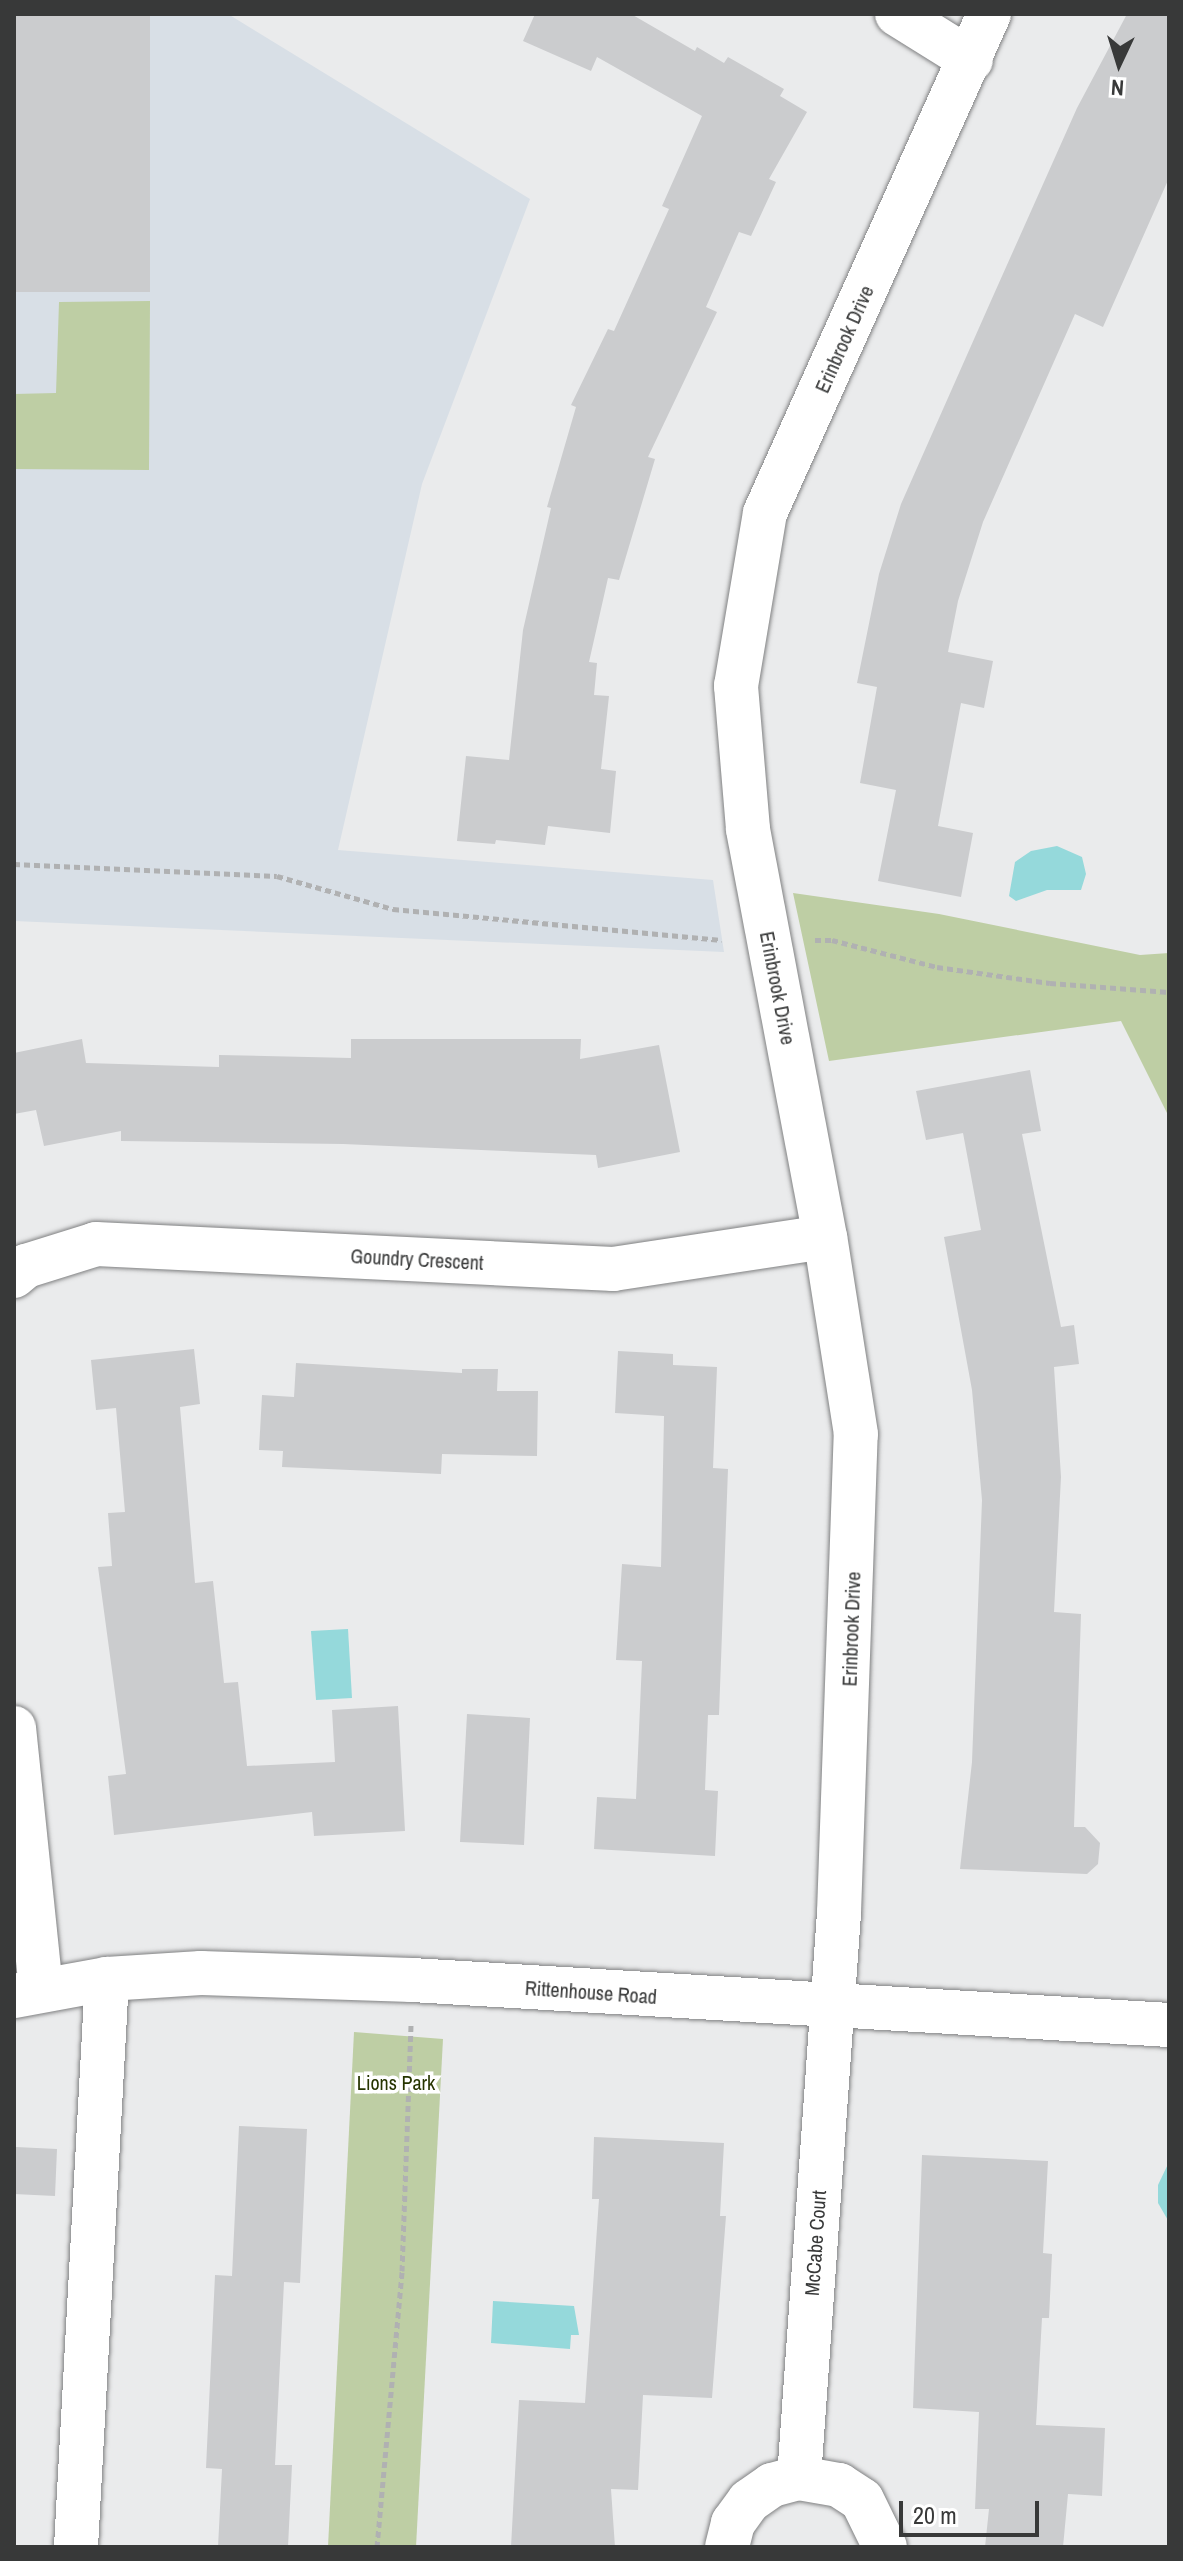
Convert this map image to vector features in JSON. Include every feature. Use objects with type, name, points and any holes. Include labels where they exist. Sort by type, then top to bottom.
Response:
[{"type":"street","points":[[897,14],[971,60]]},
{"type":"street","name":"Erinbrook Drive","points":[[833,2008],[856,1434],[825,1237],[748,829],[736,686],[765,513],[971,60],[989,14]]},
{"type":"street","name":"Goundry Crescent","points":[[14,1276],[26,1266],[96,1244],[613,1269],[825,1237]]},
{"type":"street","points":[[14,1728],[27,1992]]},
{"type":"street","name":"Rittenhouse Road","points":[[27,1992],[107,1979],[201,1973],[412,1980],[833,2008],[1169,2025]]},
{"type":"street","points":[[76,2547],[107,1979]]},
{"type":"street","name":"McCabe Court","points":[[799,2478],[833,2008]]},
{"type":"street","points":[[727,2547],[733,2523],[749,2501],[772,2485],[799,2478],[839,2485],[862,2500],[885,2547]]},
{"type":"path","points":[[14,864],[277,876],[393,909],[707,941],[735,939]]},
{"type":"path","points":[[808,940],[832,940],[937,967],[1050,983],[1169,992]]},
{"type":"path","points":[[377,2547],[402,2271],[412,1980]]},
{"type":"shaded area","points":[[14,14],[228,14],[530,199],[422,484],[338,850],[713,880],[724,952],[14,921]]},
{"type":"green space","points":[[150,301],[149,470],[14,469],[14,394],[56,393],[59,302]]},
{"type":"green space","points":[[793,893],[939,914],[1140,955],[1169,953],[1169,1117],[1121,1021],[829,1061]]},
{"type":"green space","name":"Lions Park","points":[[354,2032],[443,2039],[416,2547],[328,2547]]},
{"type":"water","points":[[1057,846],[1082,857],[1086,874],[1081,890],[1047,890],[1016,901],[1009,896],[1015,862],[1031,851]]},
{"type":"water","points":[[348,1629],[352,1698],[316,1700],[311,1631]]},
{"type":"water","points":[[1169,2162],[1169,2222],[1158,2203],[1158,2185]]},
{"type":"water","points":[[493,2301],[574,2306],[579,2335],[571,2335],[570,2349],[491,2343]]},
{"type":"building","points":[[14,14],[150,14],[150,292],[14,292]]},
{"type":"building","points":[[535,14],[631,14],[695,51],[697,47],[724,63],[728,57],[784,89],[780,96],[807,112],[769,179],[776,182],[751,236],[739,232],[706,307],[717,312],[648,457],[655,459],[619,580],[608,578],[589,662],[597,663],[594,695],[609,696],[601,769],[616,771],[610,833],[548,826],[545,845],[496,840],[495,844],[457,841],[466,756],[509,760],[523,630],[551,508],[547,507],[576,407],[571,405],[608,329],[614,331],[669,209],[662,206],[702,116],[597,57],[591,71],[523,41]]},
{"type":"building","points":[[1127,14],[1169,14],[1169,178],[1103,327],[1075,314],[983,522],[958,601],[948,652],[993,661],[984,708],[961,703],[938,826],[973,833],[961,897],[878,881],[896,790],[860,783],[877,687],[857,683],[879,574],[901,504],[990,303],[1077,108]]},
{"type":"building","points":[[82,1039],[86,1063],[219,1067],[219,1055],[351,1058],[351,1039],[581,1039],[580,1059],[659,1045],[680,1152],[598,1168],[596,1155],[343,1144],[121,1141],[121,1131],[44,1146],[36,1110],[14,1114],[14,1053]]},
{"type":"building","points":[[1030,1070],[1041,1131],[1022,1134],[1061,1327],[1074,1325],[1079,1364],[1054,1367],[1061,1477],[1054,1612],[1081,1614],[1074,1827],[1085,1827],[1100,1843],[1098,1864],[1087,1874],[960,1869],[972,1762],[982,1500],[972,1390],[944,1237],[981,1230],[963,1133],[926,1140],[916,1091]]},
{"type":"building","points":[[194,1349],[200,1404],[180,1407],[195,1583],[213,1581],[224,1683],[238,1682],[247,1766],[335,1762],[332,1710],[398,1706],[405,1831],[314,1836],[312,1812],[114,1835],[108,1776],[126,1774],[98,1567],[112,1566],[108,1513],[125,1512],[116,1408],[96,1410],[91,1360]]},
{"type":"building","points":[[618,1351],[673,1354],[673,1365],[717,1367],[713,1468],[728,1469],[719,1715],[708,1715],[705,1790],[718,1791],[715,1856],[594,1849],[597,1797],[636,1799],[642,1661],[616,1660],[622,1564],[661,1567],[664,1416],[615,1413]]},
{"type":"building","points":[[296,1363],[462,1373],[462,1369],[498,1369],[497,1391],[538,1391],[537,1456],[442,1454],[441,1474],[282,1467],[283,1451],[259,1450],[262,1395],[294,1397]]},
{"type":"building","points":[[467,1714],[530,1718],[524,1845],[460,1842]]},
{"type":"building","points":[[239,2126],[307,2129],[300,2283],[284,2282],[275,2465],[292,2465],[288,2547],[218,2547],[222,2469],[206,2468],[215,2275],[232,2276]]},
{"type":"building","points":[[594,2137],[724,2143],[720,2216],[726,2216],[712,2398],[643,2395],[638,2490],[611,2489],[615,2547],[511,2547],[519,2400],[585,2403],[599,2199],[592,2199]]},
{"type":"building","points":[[16,2147],[57,2149],[55,2196],[14,2194]]},
{"type":"building","points":[[922,2155],[1048,2161],[1043,2253],[1052,2254],[1049,2318],[1042,2318],[1036,2425],[1105,2428],[1102,2496],[1068,2494],[1063,2547],[985,2547],[989,2509],[975,2509],[979,2412],[913,2408]]}]
